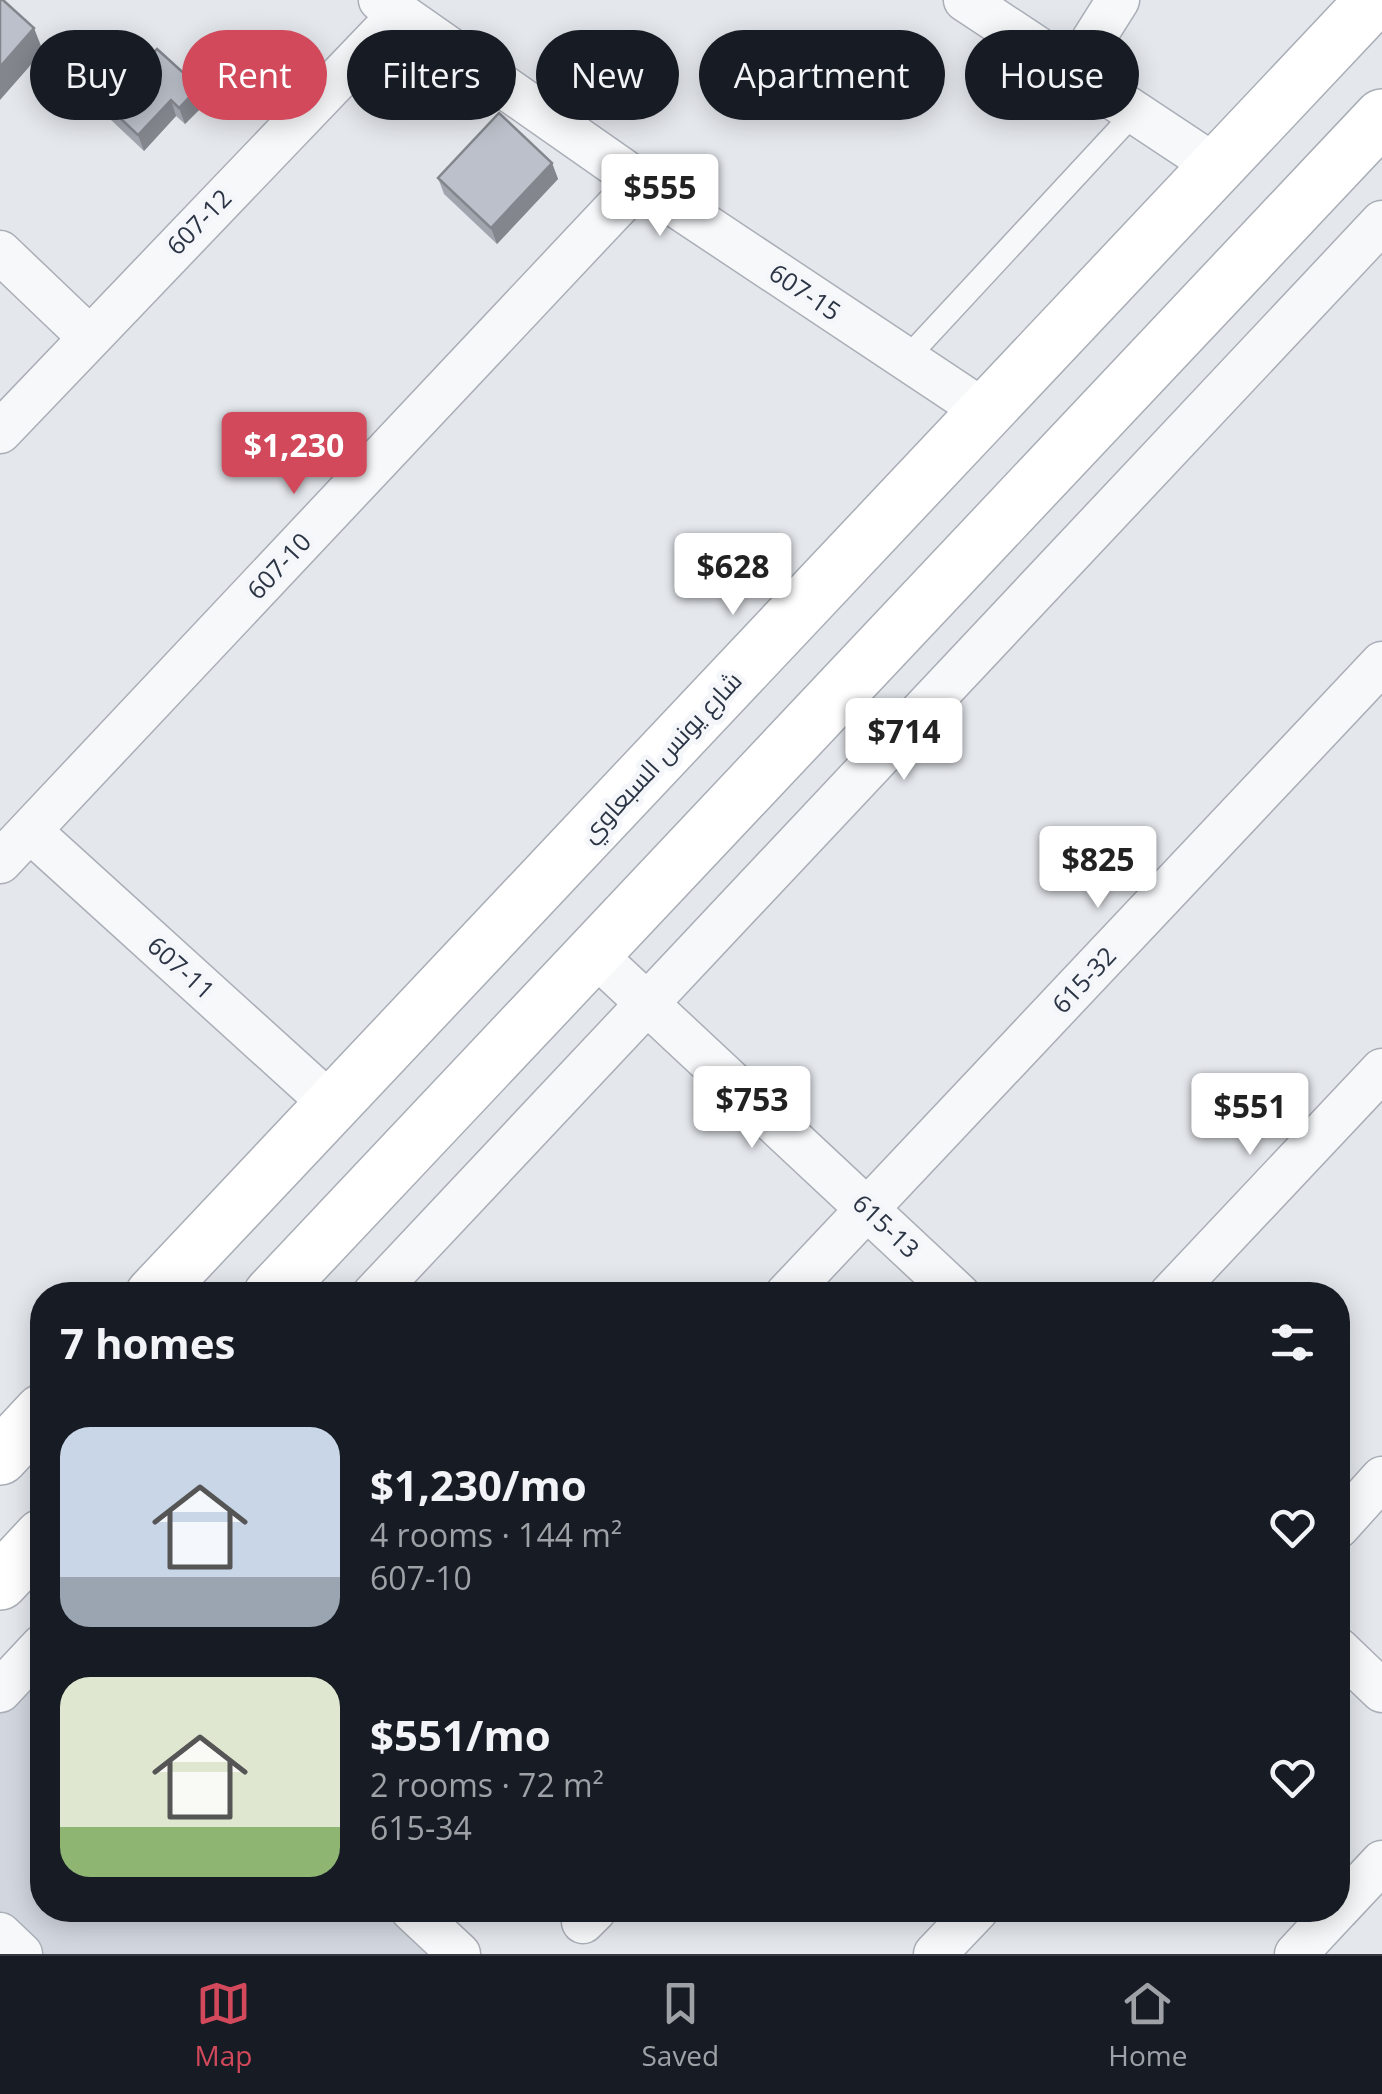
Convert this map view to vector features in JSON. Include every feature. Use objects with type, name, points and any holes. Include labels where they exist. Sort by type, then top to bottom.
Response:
[{"type":"main road","name":"شارع يونس السبعاوي","points":[[165,1282],[1374,0]]},
{"type":"main road","points":[[283,1282],[1382,117]]},
{"type":"main road","points":[[0,1457],[30,1425]]},
{"type":"main road","points":[[0,1582],[30,1550]]},
{"type":"street","points":[[964,0],[1011,30]]},
{"type":"street","points":[[1099,30],[1118,0]]},
{"type":"street","name":"607-15","points":[[390,7],[640,182],[986,412]]},
{"type":"street","name":"607-12","points":[[0,432],[390,7]]},
{"type":"street","points":[[1139,114],[1217,167]]},
{"type":"street","name":"607-10","points":[[0,862],[640,182]]},
{"type":"street","points":[[385,1282],[1382,222]]},
{"type":"street","points":[[0,252],[88,336]]},
{"type":"street","name":"615-32","points":[[798,1282],[1382,664]]},
{"type":"street","name":"607-11","points":[[30,831],[332,1105]]},
{"type":"street","name":"615-13","points":[[593,953],[946,1282]]},
{"type":"street","points":[[1182,1282],[1382,1070]]},
{"type":"street","points":[[1350,1514],[1382,1478]]},
{"type":"street","points":[[0,1692],[30,1659]]},
{"type":"street","points":[[1350,1660],[1382,1691]]},
{"type":"street","points":[[1350,1896],[1382,1862]]},
{"type":"street","points":[[424,1922],[456,1953]]},
{"type":"street","points":[[935,1954],[966,1922]]},
{"type":"street","points":[[1296,1954],[1326,1922]]},
{"type":"street","points":[[0,1934],[21,1954]]},
{"type":"lane","points":[[906,359],[1129,120]]},
{"type":"shaded area","points":[[30,1659],[30,1922],[423,1922],[454,1954],[21,1954],[0,1934],[0,1691]]},
{"type":"building","points":[[0,0],[3,0],[34,28],[0,67]]},
{"type":"building","points":[[162,54],[182,72],[182,105],[179,108],[171,100],[162,110]]},
{"type":"building","points":[[122,120],[152,120],[138,135]]},
{"type":"building","points":[[492,120],[506,120],[552,163],[491,228],[438,178]]}]
